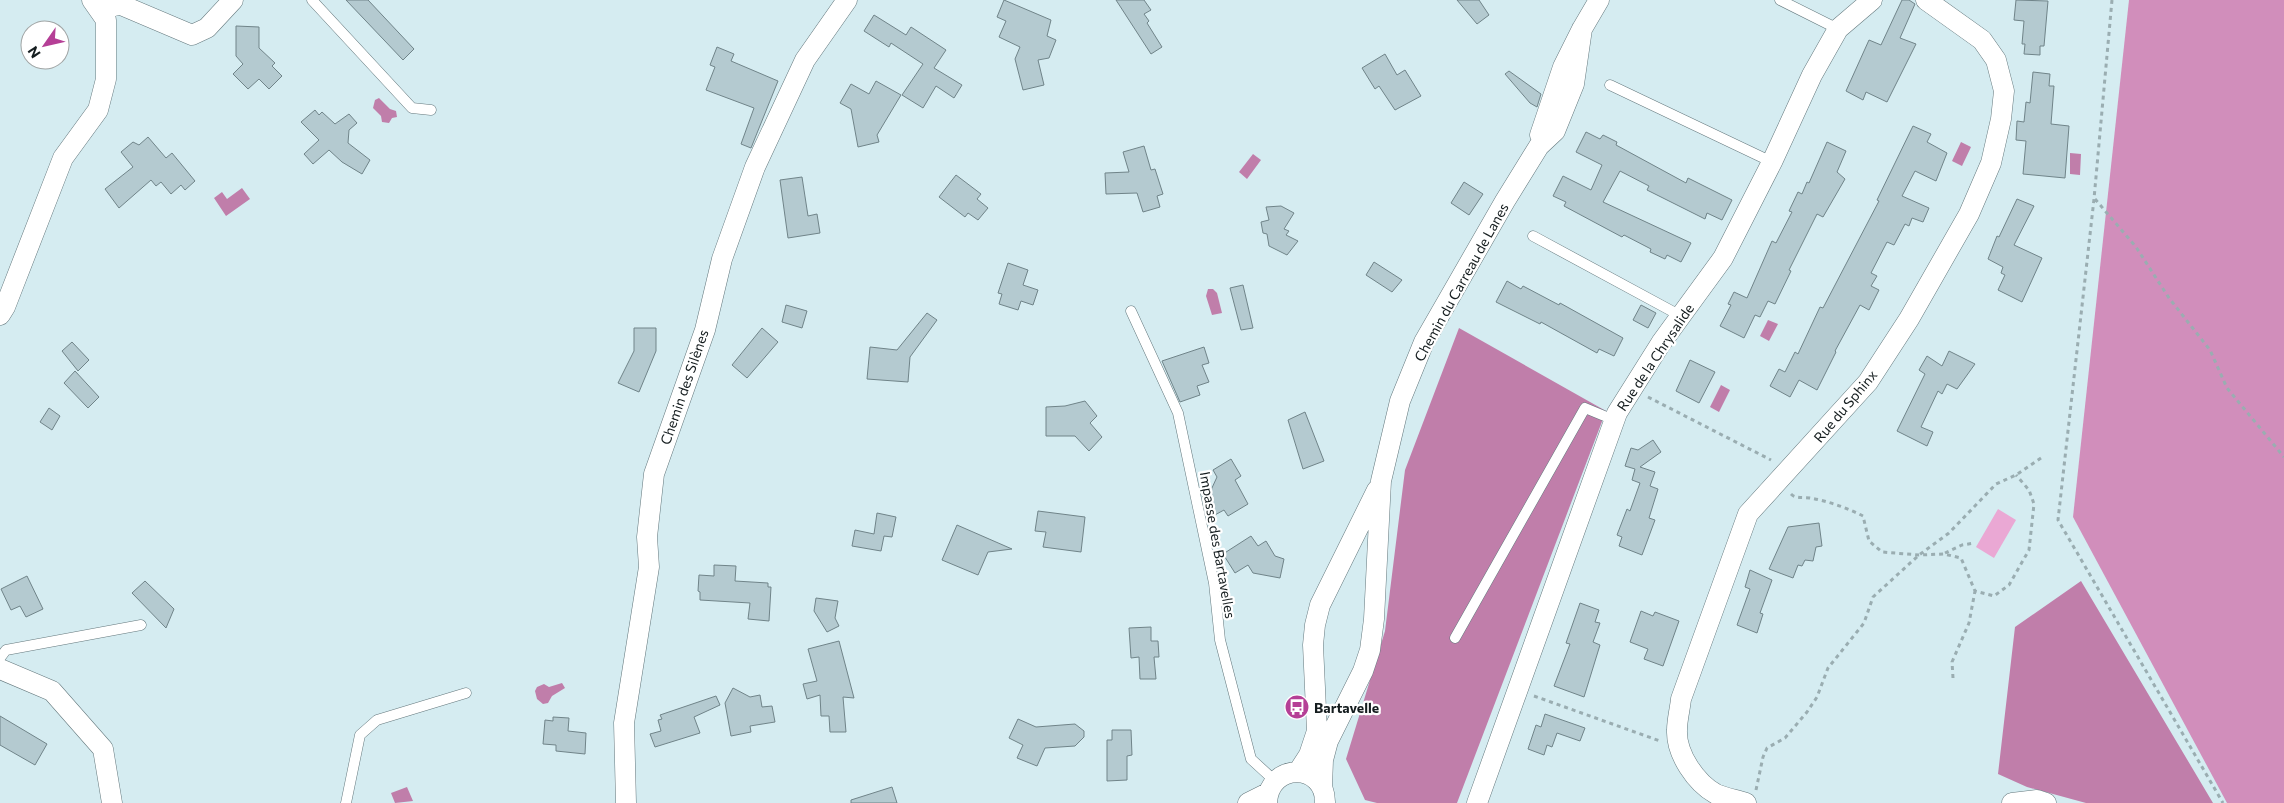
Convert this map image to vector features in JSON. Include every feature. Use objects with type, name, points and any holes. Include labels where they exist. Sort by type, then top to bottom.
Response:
[{"type":"street","points":[[96,5],[119,4],[192,35],[207,28],[232,0]]},
{"type":"street","name":"Chemin des Silènes","points":[[626,803],[624,723],[650,567],[647,537],[654,474],[705,330],[722,259],[755,167],[804,60],[847,0]]},
{"type":"street","name":"Chemin du Carreau de Lanes","points":[[1325,799],[1323,760],[1328,741],[1363,671],[1370,650],[1374,619],[1381,481],[1400,401],[1424,342],[1539,146],[1541,130],[1563,67],[1599,0]]},
{"type":"street","name":"Rue de la Chrysalide","points":[[1477,803],[1614,420],[1661,343],[1722,258],[1772,162],[1812,75],[1838,29],[1872,0]]},
{"type":"street","name":"Rue du Sphinx","points":[[1750,799],[1716,794],[1702,782],[1684,759],[1679,748],[1677,731],[1681,699],[1748,514],[1790,470],[1873,374],[1909,319],[1969,214],[1991,163],[2001,119],[2004,91],[1996,60],[1982,40],[1926,0]]},
{"type":"street","points":[[0,315],[5,307],[63,158],[98,110],[106,79],[106,20],[96,5]]},
{"type":"street","name":"Chemin du Carreau de Lanes","points":[[1298,772],[1309,755],[1317,731],[1313,645],[1320,605],[1381,481]]},
{"type":"street","points":[[0,669],[52,691],[104,749],[112,803]]},
{"type":"street","points":[[1248,803],[1270,792],[1290,772],[1298,772],[1316,779],[1325,799]]},
{"type":"street","points":[[2012,803],[2037,800],[2046,803]]},
{"type":"lane","points":[[312,0],[412,108],[431,110]]},
{"type":"lane","points":[[1780,0],[1838,29]]},
{"type":"lane","points":[[1610,85],[1772,162]]},
{"type":"lane","points":[[1533,236],[1681,316]]},
{"type":"lane","name":"Impasse des Bartavelles","points":[[1131,311],[1178,413],[1214,583],[1220,640],[1251,758],[1270,792]]},
{"type":"lane","points":[[1455,638],[1585,408],[1614,420]]},
{"type":"lane","points":[[0,658],[6,650],[141,625]]},
{"type":"lane","points":[[346,803],[360,735],[377,720],[466,693]]},
{"type":"path","points":[[2112,0],[2094,199],[2058,520],[2223,803]]},
{"type":"path","points":[[2094,199],[2136,247],[2169,298],[2210,350],[2227,388],[2284,457]]},
{"type":"path","points":[[1633,390],[1790,470]]},
{"type":"path","points":[[1750,799],[1762,757],[1767,748],[1785,738],[1807,712],[1817,697],[1828,668],[1864,623],[1873,597],[1919,555],[1949,533],[1996,484],[2016,475],[2041,458]]},
{"type":"path","points":[[1975,591],[1994,596],[2009,585],[2029,550],[2034,504],[2029,490],[2016,475]]},
{"type":"path","points":[[1794,497],[1812,498],[1848,508],[1863,516],[1869,541],[1882,552],[1919,555],[1944,554],[1961,558],[1975,591],[1969,623],[1952,662],[1954,678]]},
{"type":"path","points":[[1944,554],[1962,544],[1975,543]]},
{"type":"path","points":[[1518,691],[1679,748]]},
{"type":"shaded area","points":[[2129,0],[2284,0],[2284,803],[2227,803],[2073,517]]},
{"type":"shaded area","points":[[379,98],[390,109],[396,111],[397,117],[392,118],[389,123],[382,122],[381,116],[373,108],[375,100]]},
{"type":"shaded area","points":[[1961,142],[1971,147],[1962,166],[1952,161]]},
{"type":"shaded area","points":[[2070,153],[2081,154],[2080,175],[2070,174]]},
{"type":"shaded area","points":[[1253,154],[1261,160],[1247,179],[1239,172]]},
{"type":"shaded area","points":[[242,188],[250,199],[226,216],[214,198],[222,192],[227,199]]},
{"type":"shaded area","points":[[1208,289],[1213,289],[1217,293],[1222,313],[1212,315],[1206,296]]},
{"type":"shaded area","points":[[1768,320],[1778,324],[1769,341],[1760,336]]},
{"type":"shaded area","points":[[1459,328],[1606,411],[1457,803],[1377,803],[1365,800],[1346,759],[1385,631],[1405,470]]},
{"type":"shaded area","points":[[1721,385],[1730,390],[1719,412],[1710,407]]},
{"type":"shaded area","points":[[1998,509],[2016,520],[1994,558],[1976,547]]},
{"type":"shaded area","points":[[2081,581],[2213,803],[2086,803],[2027,787],[1998,774],[2015,627]]},
{"type":"shaded area","points":[[562,683],[565,688],[552,696],[548,703],[543,704],[537,699],[535,691],[537,687],[544,684],[549,687]]},
{"type":"shaded area","points":[[407,787],[413,801],[395,803],[391,793]]},
{"type":"building","points":[[346,0],[368,0],[414,49],[403,60]]},
{"type":"building","points":[[1004,0],[1051,20],[1047,36],[1056,40],[1049,58],[1038,60],[1044,85],[1023,90],[1015,59],[1020,47],[999,37],[1006,21],[997,17]]},
{"type":"building","points":[[1116,0],[1144,0],[1151,10],[1144,14],[1149,21],[1147,23],[1162,47],[1151,54]]},
{"type":"building","points":[[1457,0],[1479,0],[1489,15],[1477,24]]},
{"type":"building","points":[[1902,0],[1909,0],[1915,4],[1900,38],[1916,44],[1887,102],[1866,92],[1863,100],[1846,91],[1869,40],[1881,45]]},
{"type":"building","points":[[2016,0],[2048,1],[2044,46],[2040,46],[2040,55],[2024,54],[2025,44],[2022,44],[2024,21],[2014,20]]},
{"type":"building","points":[[874,15],[906,35],[911,27],[946,50],[934,68],[962,85],[954,98],[936,86],[923,108],[902,95],[923,64],[891,43],[889,47],[864,31]]},
{"type":"building","points":[[236,26],[259,27],[259,48],[275,63],[272,66],[282,76],[269,89],[259,79],[248,89],[233,74],[243,64],[236,56]]},
{"type":"building","points":[[717,47],[734,54],[731,61],[778,81],[751,148],[741,144],[754,108],[706,90],[715,67],[710,65]]},
{"type":"building","points":[[1385,54],[1397,75],[1405,70],[1421,96],[1395,110],[1379,86],[1375,89],[1362,68]]},
{"type":"building","points":[[1509,71],[1541,94],[1537,107],[1530,103],[1505,74]]},
{"type":"building","points":[[2033,72],[2050,74],[2049,86],[2054,86],[2051,124],[2069,126],[2065,178],[2023,174],[2026,141],[2016,140],[2017,121],[2024,122],[2026,102],[2030,103]]},
{"type":"building","points":[[876,81],[901,95],[877,135],[879,142],[858,147],[851,109],[840,103],[851,84],[869,94]]},
{"type":"building","points":[[315,110],[319,115],[322,112],[335,124],[349,114],[357,123],[349,130],[348,143],[370,160],[362,174],[342,162],[329,150],[313,164],[304,154],[319,140],[301,122]]},
{"type":"building","points":[[1913,126],[1931,134],[1927,142],[1947,153],[1936,181],[1915,171],[1902,196],[1929,208],[1923,222],[1912,218],[1909,226],[1905,224],[1894,245],[1887,242],[1871,273],[1877,276],[1871,286],[1879,290],[1869,310],[1860,305],[1835,351],[1817,390],[1799,380],[1790,397],[1770,386],[1779,369],[1785,372],[1795,352],[1798,354],[1820,307],[1823,308],[1879,201],[1877,200]]},
{"type":"building","points":[[1586,132],[1600,139],[1603,135],[1617,142],[1616,145],[1686,183],[1688,178],[1732,200],[1722,220],[1707,213],[1705,219],[1647,190],[1649,186],[1620,171],[1603,202],[1691,243],[1681,262],[1667,255],[1665,259],[1650,252],[1651,249],[1624,235],[1622,237],[1564,206],[1566,202],[1553,196],[1563,176],[1591,190],[1602,165],[1576,152]]},
{"type":"building","points":[[148,137],[166,158],[172,153],[195,181],[185,190],[181,185],[171,194],[161,182],[156,186],[151,180],[119,208],[105,189],[133,167],[121,152],[133,142],[139,145]]},
{"type":"building","points":[[1827,142],[1846,151],[1837,172],[1845,179],[1823,217],[1817,214],[1789,270],[1791,271],[1775,304],[1768,301],[1760,317],[1755,315],[1744,338],[1720,326],[1731,305],[1728,304],[1734,292],[1747,298],[1772,241],[1776,243],[1792,212],[1789,211],[1798,192],[1802,194],[1807,182],[1809,183]]},
{"type":"building","points":[[1144,146],[1151,170],[1155,169],[1163,194],[1157,196],[1160,207],[1143,212],[1137,193],[1106,194],[1105,173],[1129,172],[1123,152]]},
{"type":"building","points":[[956,175],[981,194],[977,199],[988,208],[978,220],[968,213],[965,217],[939,197]]},
{"type":"building","points":[[802,177],[808,216],[817,214],[820,233],[788,238],[780,180]]},
{"type":"building","points":[[1464,182],[1483,194],[1469,215],[1451,203]]},
{"type":"building","points":[[2017,199],[2034,206],[2014,245],[2042,258],[2022,302],[1998,290],[2005,275],[2001,273],[2003,267],[1988,259],[1997,236],[1999,237]]},
{"type":"building","points":[[1281,206],[1294,213],[1284,229],[1289,231],[1286,235],[1298,241],[1287,255],[1269,246],[1267,234],[1263,233],[1261,222],[1269,220],[1266,207]]},
{"type":"building","points":[[1374,262],[1402,280],[1392,292],[1366,275]]},
{"type":"building","points":[[1008,263],[1028,270],[1023,285],[1038,290],[1033,305],[1021,301],[1018,310],[999,304],[1002,294],[998,293]]},
{"type":"building","points":[[1507,281],[1521,289],[1523,286],[1559,305],[1560,303],[1623,338],[1614,356],[1599,349],[1597,353],[1541,322],[1540,324],[1496,302]]},
{"type":"building","points":[[1243,285],[1253,328],[1241,330],[1230,288]]},
{"type":"building","points":[[786,305],[807,311],[802,328],[782,322]]},
{"type":"building","points":[[1641,305],[1656,313],[1648,328],[1633,320]]},
{"type":"building","points":[[927,313],[937,320],[910,357],[908,382],[867,379],[870,347],[897,350]]},
{"type":"building","points":[[634,328],[656,328],[656,351],[639,392],[618,383],[634,351]]},
{"type":"building","points":[[762,328],[778,342],[747,378],[732,365]]},
{"type":"building","points":[[72,342],[89,360],[78,371],[62,351]]},
{"type":"building","points":[[1204,347],[1209,363],[1202,365],[1209,382],[1197,386],[1200,395],[1180,402],[1162,361]]},
{"type":"building","points":[[1949,351],[1975,364],[1957,389],[1947,384],[1942,394],[1938,391],[1921,427],[1933,432],[1927,446],[1897,431],[1925,374],[1919,370],[1927,356],[1942,366]]},
{"type":"building","points":[[1690,360],[1715,372],[1699,403],[1676,391]]},
{"type":"building","points":[[75,371],[99,397],[88,408],[64,383]]},
{"type":"building","points":[[1085,401],[1097,416],[1090,423],[1102,437],[1089,451],[1075,436],[1046,436],[1046,407],[1065,406]]},
{"type":"building","points":[[49,408],[60,416],[52,430],[40,422]]},
{"type":"building","points":[[1305,412],[1324,461],[1303,469],[1288,420]]},
{"type":"building","points":[[1653,440],[1661,452],[1640,467],[1655,472],[1650,486],[1658,489],[1649,518],[1655,520],[1642,555],[1619,546],[1622,537],[1617,535],[1627,509],[1630,511],[1640,483],[1632,480],[1635,469],[1625,466],[1631,448],[1638,450]]},
{"type":"building","points":[[1231,459],[1241,476],[1235,480],[1248,504],[1228,516],[1224,510],[1213,516],[1202,495],[1211,490],[1217,477],[1213,470]]},
{"type":"building","points":[[1038,511],[1085,517],[1081,552],[1043,547],[1046,532],[1035,531]]},
{"type":"building","points":[[877,513],[896,517],[892,537],[884,536],[881,551],[852,546],[855,530],[874,534]]},
{"type":"building","points":[[1819,523],[1822,546],[1816,547],[1813,561],[1805,560],[1802,566],[1798,565],[1793,578],[1769,569],[1788,527]]},
{"type":"building","points":[[957,525],[1012,549],[988,552],[978,575],[942,560]]},
{"type":"building","points":[[1251,536],[1258,546],[1266,541],[1275,556],[1284,559],[1280,578],[1253,573],[1248,565],[1235,573],[1223,554]]},
{"type":"building","points":[[714,565],[736,566],[735,581],[768,583],[768,587],[771,587],[769,621],[748,619],[750,603],[700,600],[700,592],[698,591],[699,575],[714,576]]},
{"type":"building","points":[[1750,570],[1772,580],[1760,613],[1763,614],[1757,633],[1737,625],[1750,589],[1745,587]]},
{"type":"building","points":[[27,576],[43,609],[26,617],[20,606],[11,610],[1,589]]},
{"type":"building","points":[[145,581],[174,609],[166,628],[132,593]]},
{"type":"building","points":[[816,598],[838,601],[835,618],[839,626],[827,632],[814,611]]},
{"type":"building","points":[[1580,603],[1599,610],[1595,622],[1600,623],[1593,642],[1600,645],[1584,697],[1554,686],[1570,644],[1566,643]]},
{"type":"building","points":[[1641,611],[1653,616],[1655,612],[1679,621],[1663,666],[1644,659],[1648,649],[1630,642]]},
{"type":"building","points":[[1151,627],[1151,641],[1158,641],[1159,657],[1154,657],[1156,679],[1140,679],[1139,657],[1131,658],[1129,628]]},
{"type":"building","points":[[839,641],[854,698],[843,697],[846,732],[830,732],[829,716],[821,716],[820,695],[807,699],[803,684],[817,681],[808,649]]},
{"type":"building","points":[[733,688],[750,697],[760,695],[762,707],[772,706],[775,722],[750,726],[751,732],[731,736],[725,703]]},
{"type":"building","points":[[716,696],[720,705],[694,717],[700,733],[655,747],[650,734],[661,731],[658,720],[662,719],[660,715]]},
{"type":"building","points":[[1545,714],[1585,728],[1580,741],[1557,733],[1552,747],[1547,745],[1544,755],[1528,749],[1536,725],[1541,727]]},
{"type":"building","points":[[0,716],[47,744],[35,765],[0,745]]},
{"type":"building","points":[[553,717],[569,718],[568,731],[586,733],[585,754],[556,751],[556,745],[543,744],[545,720],[553,721]]},
{"type":"building","points":[[1018,719],[1036,727],[1075,724],[1084,731],[1084,737],[1075,746],[1045,748],[1037,766],[1017,758],[1023,745],[1009,738]]},
{"type":"building","points":[[1112,730],[1131,730],[1132,755],[1127,756],[1127,780],[1107,781],[1107,740],[1112,740]]},
{"type":"building","points":[[892,787],[897,803],[851,803],[851,800]]},
{"type":"place","name":"Bartavelle","points":[[1297,707]]}]
